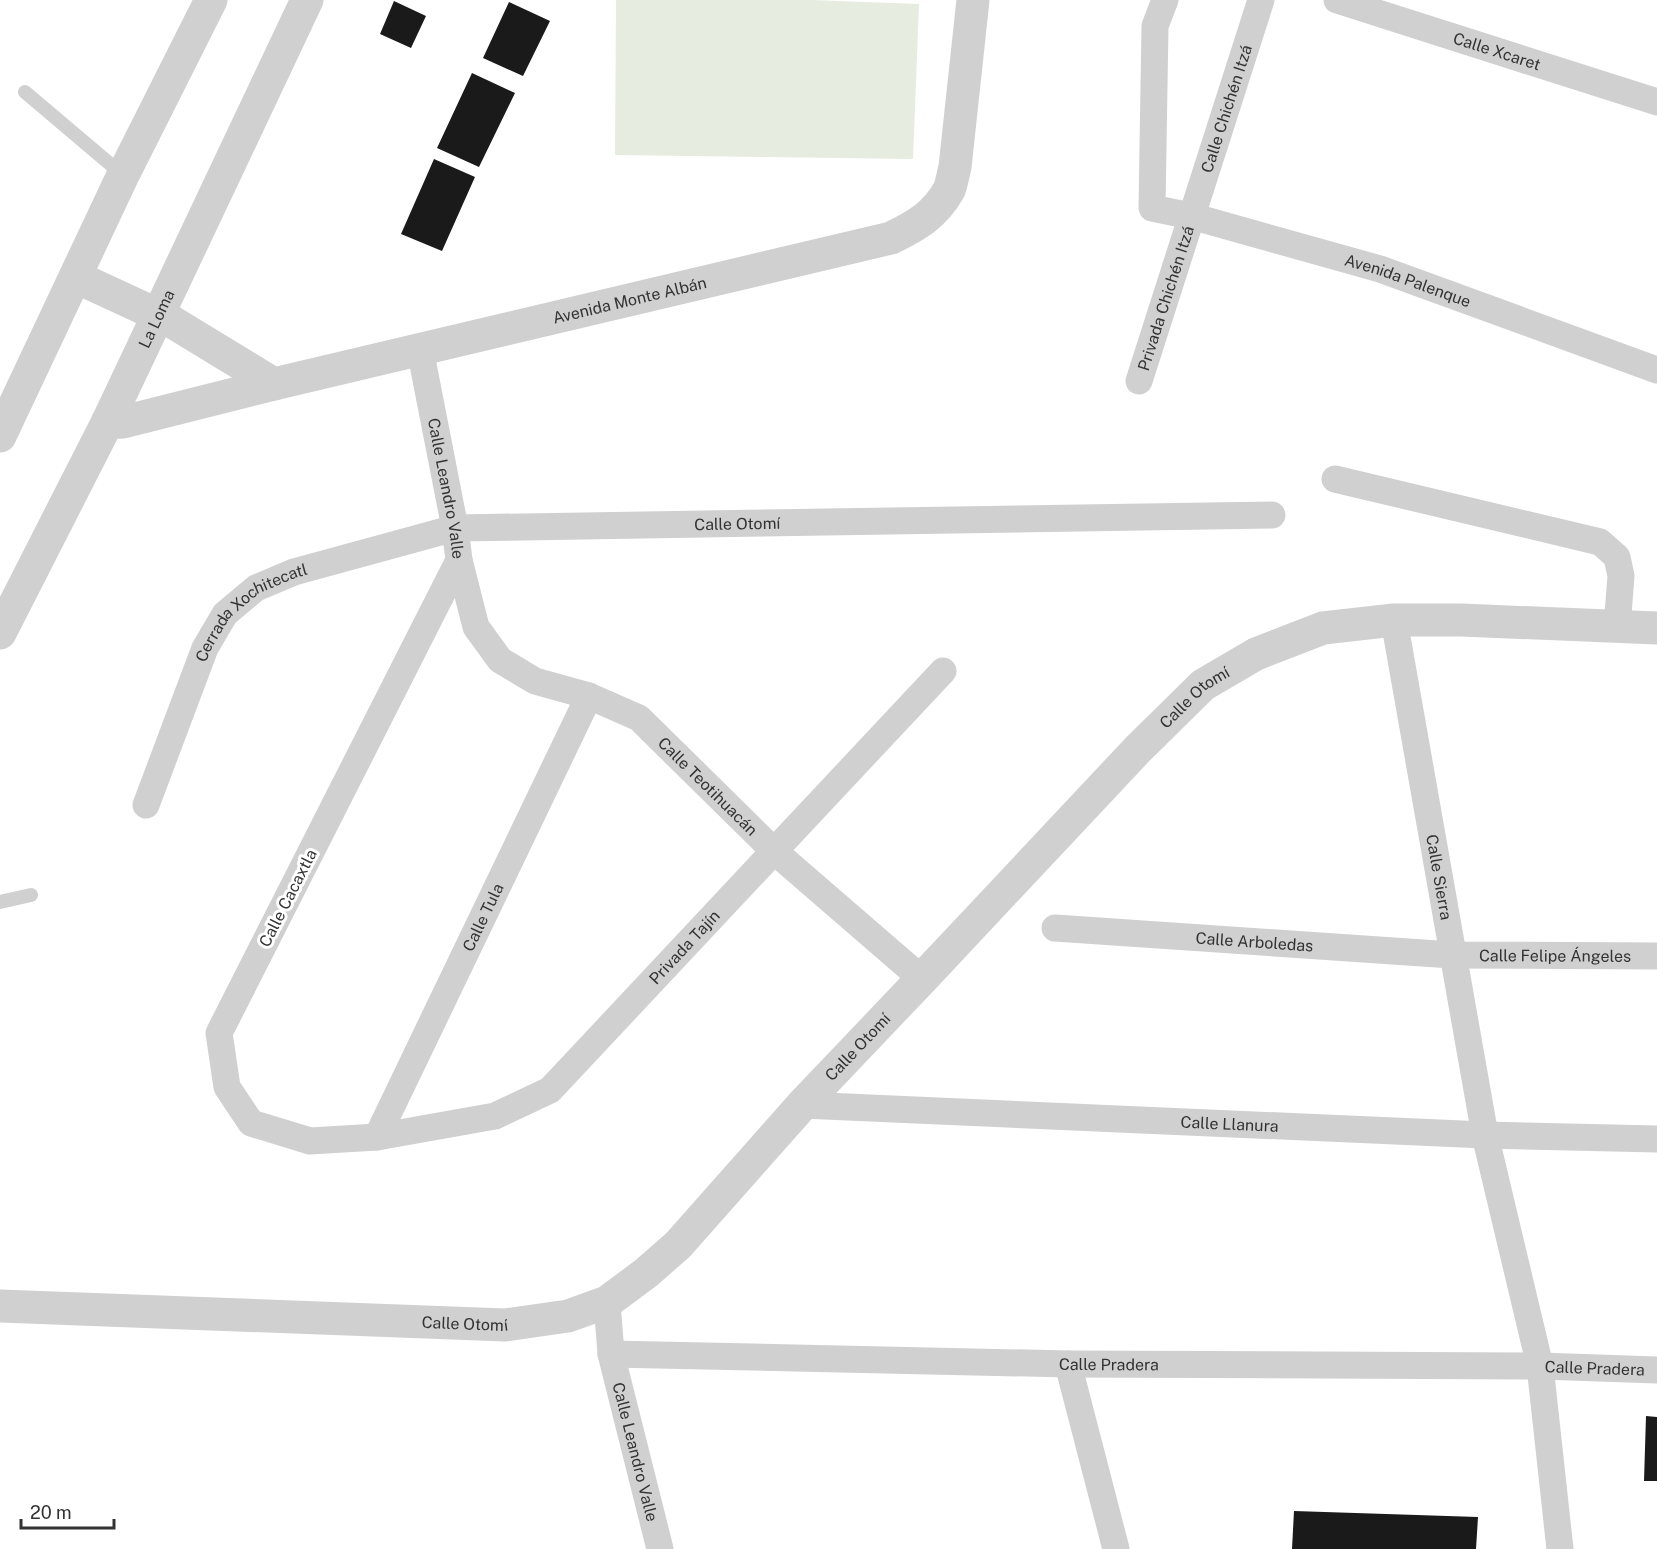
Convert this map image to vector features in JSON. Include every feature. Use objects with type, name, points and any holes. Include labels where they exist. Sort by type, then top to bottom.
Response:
[{"type":"street","points":[[0,436],[123,175],[211,0]]},
{"type":"street","name":"La Loma","points":[[0,633],[107,423],[307,0]]},
{"type":"street","name":"Avenida Monte Albán","points":[[107,423],[123,422],[891,238],[916,226],[933,211],[950,188],[955,167],[973,0]]},
{"type":"street","name":"Avenida Palenque","points":[[1164,0],[1155,26],[1152,208],[1191,216],[1380,269],[1657,370]]},
{"type":"street","name":"Calle Chichén Itzá","points":[[1191,216],[1261,0]]},
{"type":"street","name":"Calle Xcaret","points":[[1337,0],[1655,94]]},
{"type":"street","name":"Privada Chichén Itzá","points":[[1139,381],[1191,216]]},
{"type":"street","points":[[76,277],[158,314],[274,384]]},
{"type":"street","name":"Calle Leandro Valle","points":[[420,350],[455,528],[459,560],[476,627]]},
{"type":"street","points":[[1335,479],[1600,542],[1617,557],[1621,576],[1617,627]]},
{"type":"street","name":"Calle Otomí","points":[[455,528],[1272,515]]},
{"type":"street","name":"Cerrada Xochitecatl","points":[[146,804],[205,648],[225,614],[256,588],[294,572],[455,528]]},
{"type":"street","name":"Calle Cacaxtla","points":[[377,1137],[310,1141],[251,1123],[227,1088],[219,1033],[459,560]]},
{"type":"street","name":"Calle Otomí","points":[[0,1306],[505,1325],[568,1316],[607,1302],[646,1273],[678,1245],[802,1105],[1137,750],[1203,686],[1256,654],[1323,628],[1394,620],[1657,628]]},
{"type":"street","name":"Calle Sierra","points":[[1394,620],[1485,1135],[1540,1366],[1560,1549]]},
{"type":"street","name":"Calle Teotihuacán","points":[[476,627],[500,660],[535,681],[589,696],[639,718],[774,851],[922,979]]},
{"type":"street","name":"Privada Tajín","points":[[377,1137],[495,1116],[550,1090],[942,670]]},
{"type":"street","name":"Calle Tula","points":[[377,1137],[589,696]]},
{"type":"street","name":"Calle Arboledas","points":[[1054,928],[1452,955]]},
{"type":"street","name":"Calle Felipe Ángeles","points":[[1452,955],[1657,956]]},
{"type":"street","name":"Calle Llanura","points":[[802,1105],[1485,1135],[1657,1139]]},
{"type":"street","points":[[607,1302],[611,1354]]},
{"type":"street","name":"Calle Leandro Valle","points":[[611,1354],[660,1549]]},
{"type":"street","name":"Calle Pradera","points":[[611,1354],[1068,1364],[1540,1366],[1657,1370]]},
{"type":"street","points":[[1068,1364],[1116,1549]]},
{"type":"lane","points":[[25,92],[123,175]]},
{"type":"lane","points":[[0,902],[31,895]]},
{"type":"shaded area","points":[[616,0],[811,0],[919,4],[913,159],[615,155]]},
{"type":"building","points":[[394,1],[426,16],[411,48],[380,34]]},
{"type":"building","points":[[509,2],[550,21],[523,76],[483,58]]},
{"type":"building","points":[[472,73],[515,93],[479,167],[437,148]]},
{"type":"building","points":[[434,159],[475,177],[442,251],[401,234]]},
{"type":"building","points":[[1646,1416],[1657,1417],[1657,1481],[1644,1481]]},
{"type":"building","points":[[1294,1511],[1478,1517],[1476,1549],[1292,1549]]}]
